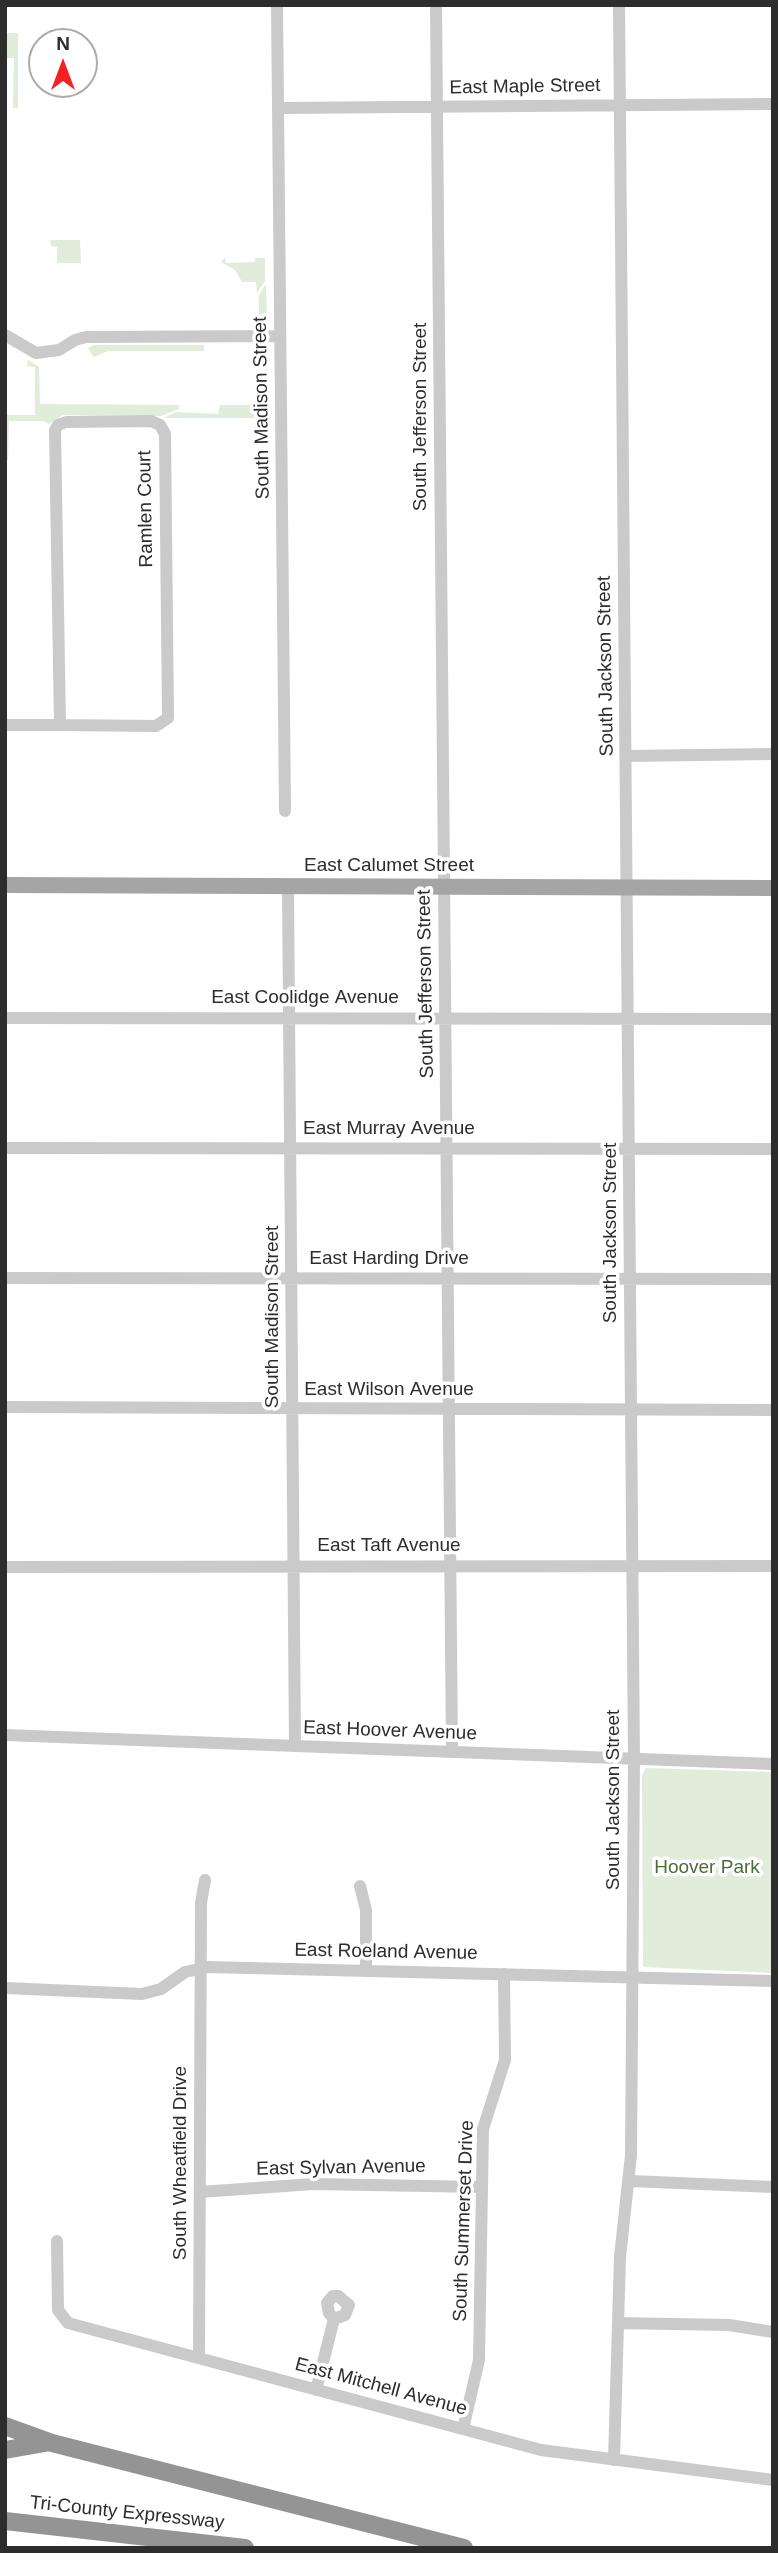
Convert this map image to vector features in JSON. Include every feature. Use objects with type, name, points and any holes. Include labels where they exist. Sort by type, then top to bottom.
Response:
[{"type":"highway","points":[[5,2426],[52,2443],[464,2548]]},
{"type":"highway","points":[[5,2450],[52,2443]]},
{"type":"highway","name":"Tri-County Expressway","points":[[5,2521],[245,2548]]},
{"type":"main road","name":"East Calumet Street","points":[[5,885],[773,888]]},
{"type":"street","name":"South Madison Street","points":[[277,5],[285,811]]},
{"type":"street","name":"South Jefferson Street","points":[[436,5],[452,1752]]},
{"type":"street","name":"South Jackson Street","points":[[614,2460],[620,2258],[629,2181],[634,1759],[619,5]]},
{"type":"street","name":"East Maple Street","points":[[278,108],[773,104]]},
{"type":"street","points":[[5,335],[37,353],[59,350],[86,337],[280,336]]},
{"type":"street","name":"Ramlen Court","points":[[5,724],[60,725],[156,726],[167,719],[165,434],[155,422],[66,422],[58,425],[55,430],[60,725]]},
{"type":"street","points":[[626,756],[773,754]]},
{"type":"street","name":"South Madison Street","points":[[288,887],[295,1746]]},
{"type":"street","name":"East Coolidge Avenue","points":[[5,1018],[773,1020]]},
{"type":"street","name":"East Murray Avenue","points":[[5,1148],[773,1149]]},
{"type":"street","name":"East Harding Drive","points":[[5,1278],[773,1279]]},
{"type":"street","name":"East Wilson Avenue","points":[[5,1407],[773,1410]]},
{"type":"street","name":"East Taft Avenue","points":[[5,1567],[773,1566]]},
{"type":"street","name":"East Hoover Avenue","points":[[5,1735],[773,1764]]},
{"type":"street","name":"South Wheatfield Drive","points":[[199,2358],[201,1903],[205,1880]]},
{"type":"street","points":[[360,1886],[366,1910],[366,1970]]},
{"type":"street","name":"East Roeland Avenue","points":[[5,1988],[152,1993],[177,1976],[201,1968],[773,1981]]},
{"type":"street","name":"South Summerset Drive","points":[[463,2429],[480,2360],[484,2124],[505,2060],[504,1974]]},
{"type":"street","points":[[629,2181],[773,2187]]},
{"type":"street","name":"East Sylvan Avenue","points":[[200,2192],[313,2184],[482,2187]]},
{"type":"street","name":"East Mitchell Avenue","points":[[57,2241],[58,2310],[61,2318],[68,2323],[541,2450],[773,2480]]},
{"type":"street","points":[[316,2390],[334,2319]]},
{"type":"street","points":[[618,2323],[729,2325],[773,2332]]},
{"type":"green space","points":[[5,33],[18,33],[18,108],[13,108],[14,58],[5,58]]},
{"type":"green space","points":[[50,240],[80,240],[81,263],[57,263],[57,247],[51,246]]},
{"type":"green space","points":[[225,257],[226,263],[255,262],[255,258],[265,258],[265,281],[257,293],[256,282],[242,282],[235,270],[221,262]]},
{"type":"green space","points":[[266,284],[267,326],[261,328],[259,295]]},
{"type":"green space","points":[[260,342],[267,342],[268,418],[164,418],[176,412],[218,414],[220,405],[256,405],[256,397],[264,396],[263,354],[256,352]]},
{"type":"green space","points":[[94,345],[204,345],[204,351],[108,351],[94,357],[88,348]]},
{"type":"green space","points":[[28,360],[39,367],[40,404],[179,405],[179,409],[161,416],[63,415],[49,424],[43,421],[9,421],[8,460],[5,460],[5,415],[35,415],[35,367],[27,366]]},
{"type":"green space","name":"Hoover Park","points":[[646,1768],[773,1772],[773,1973],[643,1967],[642,1775]]}]
